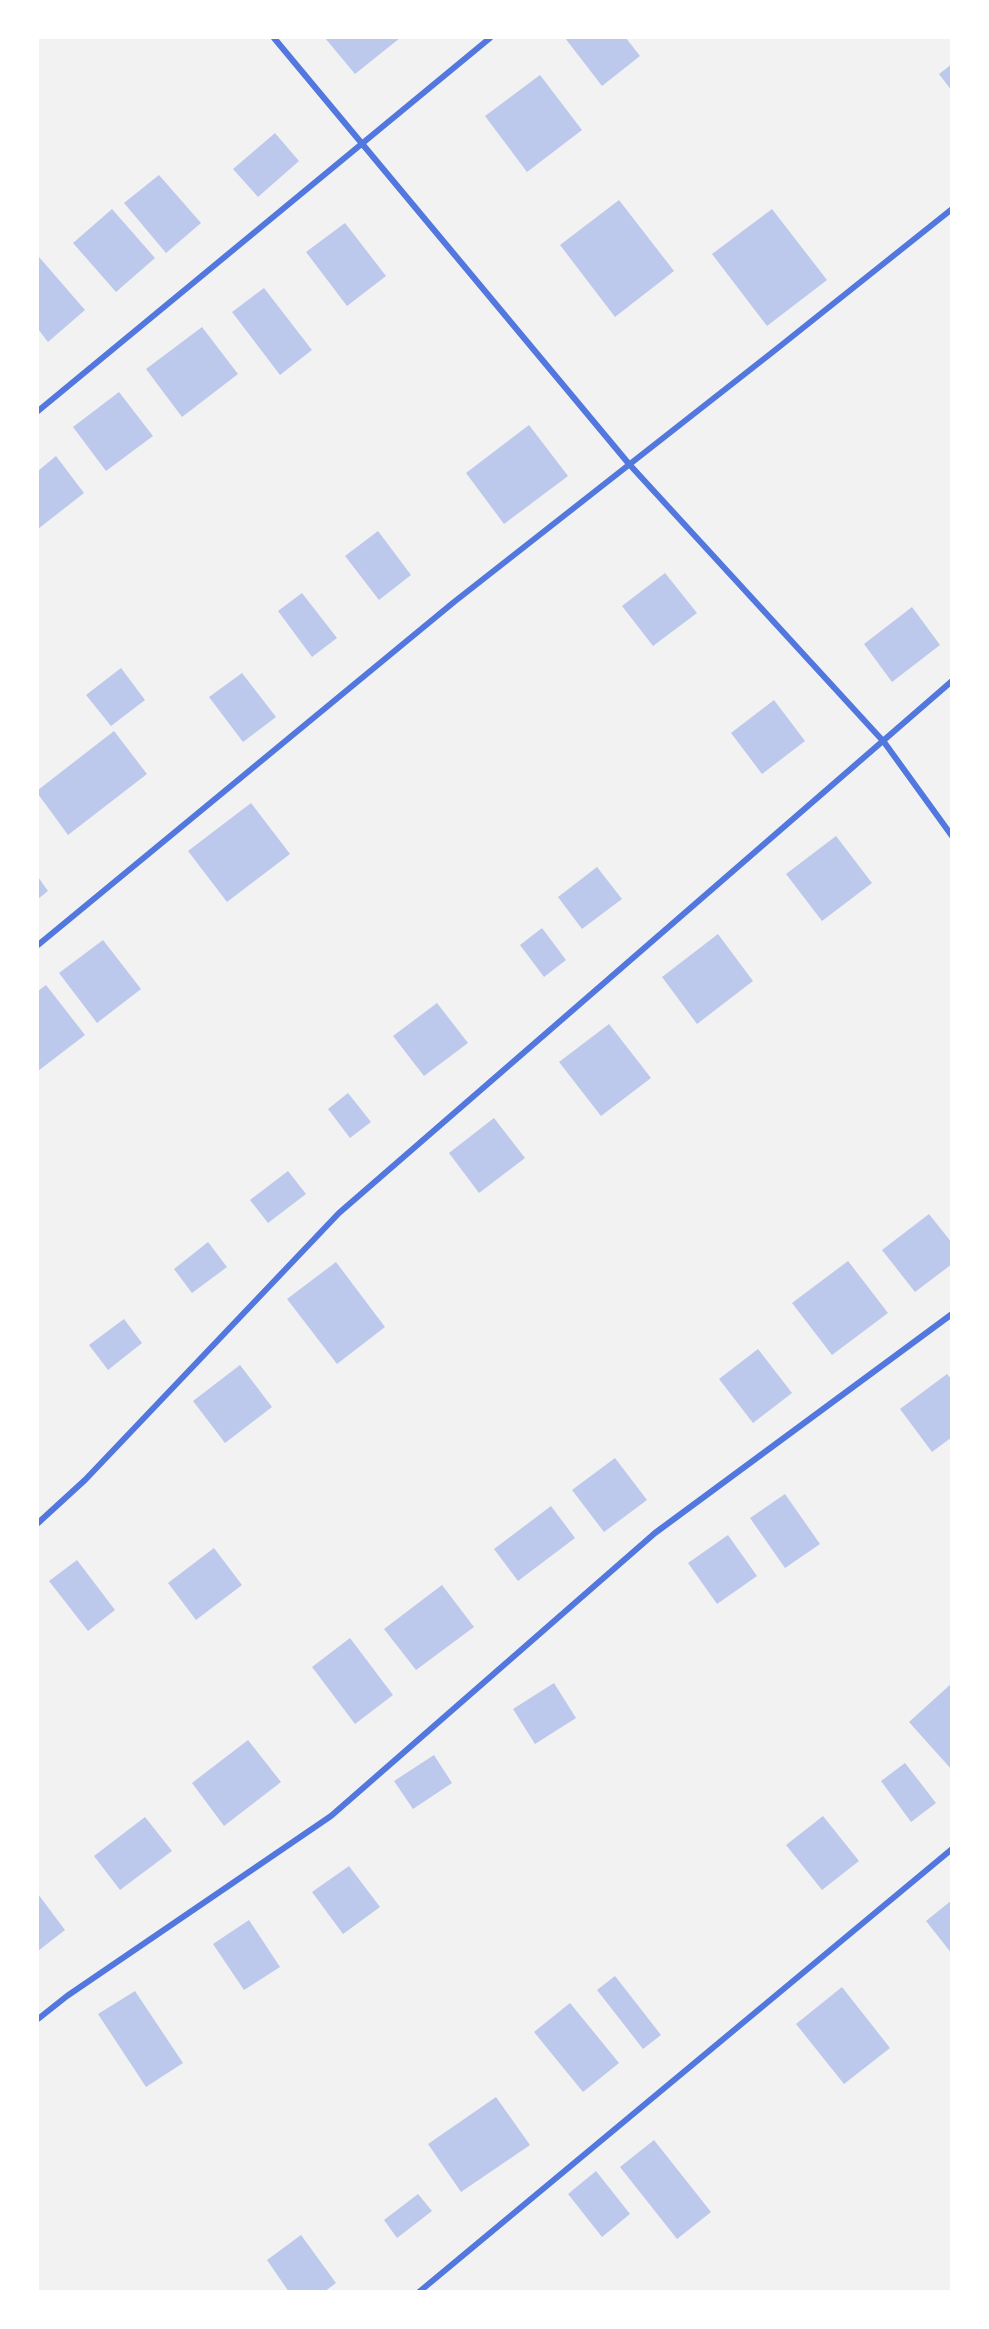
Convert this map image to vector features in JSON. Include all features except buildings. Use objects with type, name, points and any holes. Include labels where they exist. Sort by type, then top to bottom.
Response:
[{"type":"street","points":[[274,38],[630,464],[884,742],[951,836]]},
{"type":"street","points":[[38,411],[490,38]]},
{"type":"street","points":[[38,945],[445,609],[951,209]]},
{"type":"street","points":[[38,1524],[85,1480],[339,1213],[884,742],[951,681]]},
{"type":"street","points":[[38,2019],[67,1996],[332,1816],[654,1533],[951,1314]]},
{"type":"street","points":[[419,2292],[951,1849]]}]
